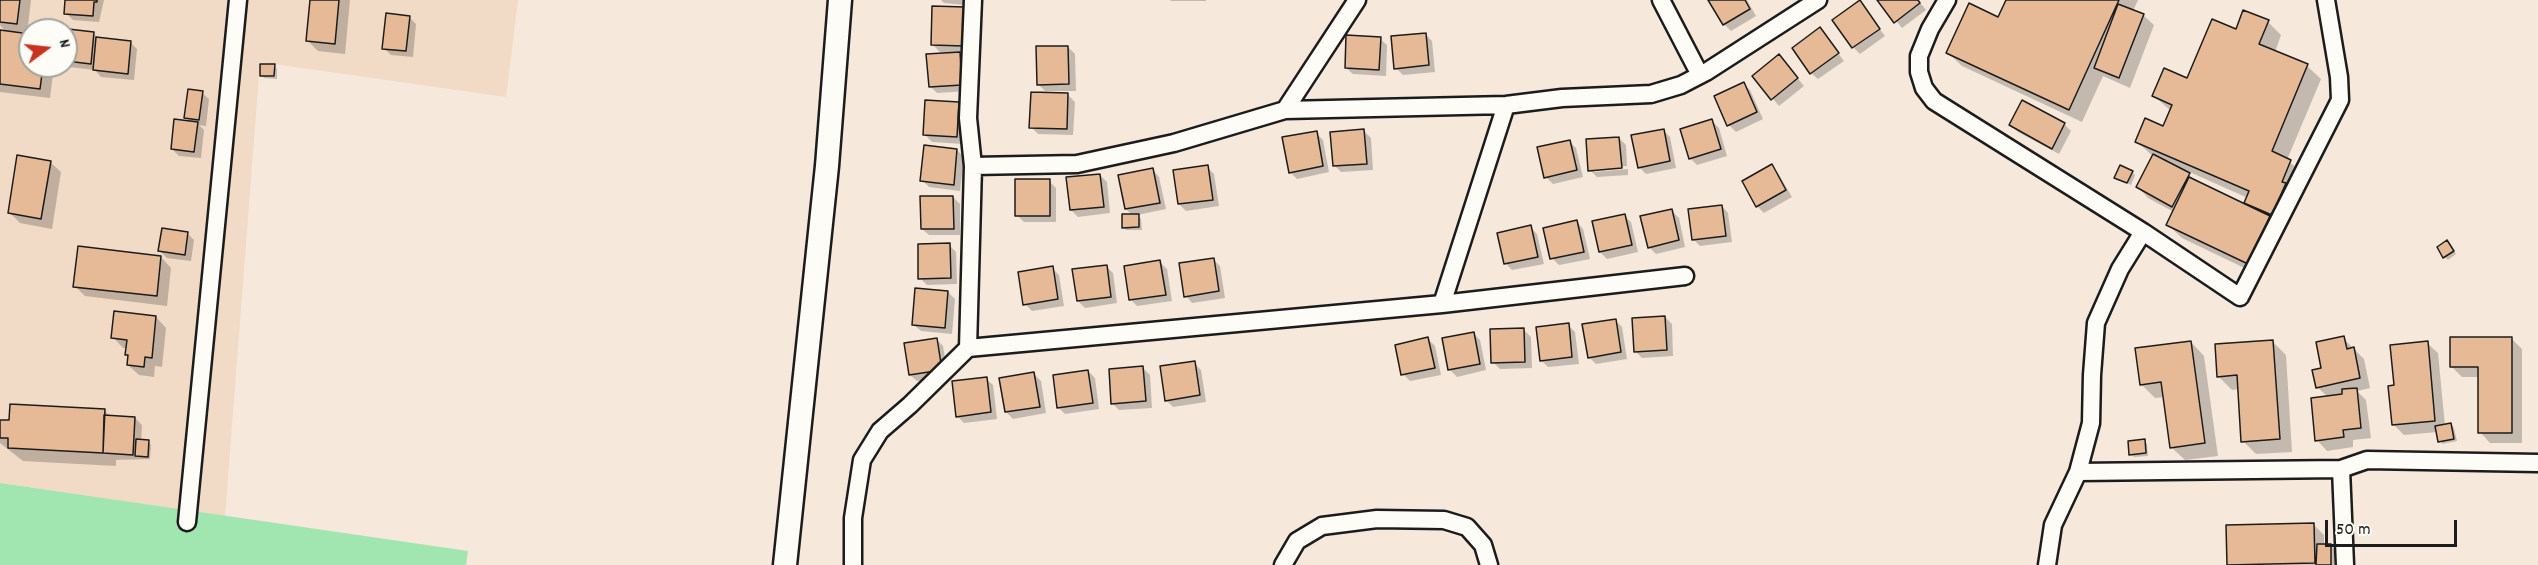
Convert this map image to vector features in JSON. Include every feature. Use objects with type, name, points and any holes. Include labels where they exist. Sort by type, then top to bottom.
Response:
[{"type":"main road","points":[[785,565],[827,166],[840,0]]},
{"type":"street","points":[[187,522],[238,0]]},
{"type":"street","points":[[968,348],[973,166],[968,118],[973,0]]},
{"type":"street","points":[[1285,110],[1357,0]]},
{"type":"street","points":[[1661,0],[1700,75]]},
{"type":"street","points":[[973,166],[1077,164],[1174,143],[1285,110],[1506,105],[1562,98],[1651,94],[1681,85],[1700,75],[1818,0]]},
{"type":"street","points":[[1947,0],[1918,56],[1919,72],[1924,88],[1934,101],[2143,232],[2240,297],[2340,100],[2339,77],[2326,0]]},
{"type":"street","points":[[1443,304],[1506,105]]},
{"type":"street","points":[[2047,565],[2053,525],[2078,472],[2091,423],[2091,375],[2096,323],[2120,269],[2143,232]]},
{"type":"street","points":[[853,565],[853,518],[862,460],[880,431],[968,348],[1443,304],[1685,276]]},
{"type":"street","points":[[2078,472],[2341,469],[2367,460],[2538,463]]},
{"type":"street","points":[[2341,469],[2345,565]]},
{"type":"street","points":[[1284,565],[1297,541],[1322,526],[1377,519],[1444,520],[1467,527],[1483,545],[1489,565]]},
{"type":"shaded area","points":[[0,0],[518,0],[506,97],[260,62],[225,516],[0,483]]},
{"type":"green space","points":[[0,483],[468,551],[466,565],[0,565]]},
{"type":"building","points":[[0,0],[20,0],[17,24],[0,22]]},
{"type":"building","points":[[65,0],[97,0],[94,2],[93,16],[64,14]]},
{"type":"building","points":[[310,0],[339,0],[335,44],[306,41]]},
{"type":"building","points":[[1708,0],[1745,0],[1750,9],[1723,25]]},
{"type":"building","points":[[1860,0],[1880,29],[1852,48],[1832,20]]},
{"type":"building","points":[[1877,0],[1918,0],[1920,3],[1894,23]]},
{"type":"building","points":[[2006,0],[2119,0],[2069,110],[1946,53],[1969,3],[1998,17]]},
{"type":"building","points":[[2118,4],[2144,14],[2119,78],[2094,68]]},
{"type":"building","points":[[932,6],[965,7],[964,46],[931,45]]},
{"type":"building","points":[[2243,10],[2269,20],[2259,44],[2308,64],[2272,151],[2291,160],[2282,182],[2286,183],[2272,215],[2244,203],[2249,191],[2135,142],[2145,118],[2163,126],[2172,105],[2152,96],[2164,68],[2187,78],[2212,19],[2236,29]]},
{"type":"building","points":[[386,13],[410,16],[406,51],[382,49]]},
{"type":"building","points":[[1820,27],[1839,53],[1810,74],[1792,48]]},
{"type":"building","points":[[0,30],[18,32],[18,78],[41,78],[40,89],[0,84]]},
{"type":"building","points":[[78,30],[94,32],[91,64],[78,62]]},
{"type":"building","points":[[1426,33],[1429,65],[1394,69],[1391,36]]},
{"type":"building","points":[[1346,35],[1381,37],[1379,70],[1345,68]]},
{"type":"building","points":[[96,37],[131,41],[128,74],[93,70]]},
{"type":"building","points":[[1036,46],[1068,46],[1069,84],[1037,85]]},
{"type":"building","points":[[960,52],[962,85],[929,87],[926,54]]},
{"type":"building","points":[[1779,54],[1798,78],[1771,100],[1752,76]]},
{"type":"building","points":[[260,64],[275,64],[274,76],[260,76]]},
{"type":"building","points":[[1744,82],[1757,112],[1727,126],[1714,96]]},
{"type":"building","points":[[188,89],[203,91],[199,120],[184,118]]},
{"type":"building","points":[[1031,92],[1068,93],[1067,129],[1029,128]]},
{"type":"building","points":[[925,100],[959,102],[957,137],[923,135]]},
{"type":"building","points":[[2022,100],[2065,123],[2052,149],[2009,125]]},
{"type":"building","points":[[174,119],[198,122],[194,152],[171,149]]},
{"type":"building","points":[[1712,119],[1721,149],[1689,159],[1680,129]]},
{"type":"building","points":[[1364,129],[1367,164],[1333,166],[1330,132]]},
{"type":"building","points":[[1664,129],[1670,161],[1638,168],[1631,135]]},
{"type":"building","points":[[1317,131],[1323,166],[1289,173],[1282,137]]},
{"type":"building","points":[[1619,137],[1622,168],[1588,171],[1586,139]]},
{"type":"building","points":[[1570,140],[1577,170],[1544,178],[1537,147]]},
{"type":"building","points":[[924,145],[957,149],[954,185],[920,181]]},
{"type":"building","points":[[2153,154],[2190,173],[2172,207],[2136,187]]},
{"type":"building","points":[[17,155],[51,161],[41,219],[8,213]]},
{"type":"building","points":[[1772,164],[1786,190],[1756,207],[1742,181]]},
{"type":"building","points":[[1208,165],[1213,200],[1178,204],[1173,170]]},
{"type":"building","points":[[2120,165],[2133,171],[2127,183],[2114,178]]},
{"type":"building","points":[[1153,168],[1160,203],[1125,209],[1118,175]]},
{"type":"building","points":[[1100,174],[1104,207],[1070,210],[1066,177]]},
{"type":"building","points":[[2189,177],[2270,216],[2248,264],[2166,225]]},
{"type":"building","points":[[1015,179],[1050,179],[1050,216],[1015,216]]},
{"type":"building","points":[[920,196],[953,196],[954,229],[921,229]]},
{"type":"building","points":[[1722,205],[1726,236],[1692,240],[1688,209]]},
{"type":"building","points":[[1672,209],[1679,240],[1648,248],[1640,216]]},
{"type":"building","points":[[1122,214],[1139,214],[1139,227],[1122,228]]},
{"type":"building","points":[[1625,214],[1632,245],[1599,252],[1592,221]]},
{"type":"building","points":[[1577,220],[1584,252],[1550,259],[1543,228]]},
{"type":"building","points":[[1531,225],[1538,257],[1504,264],[1497,233]]},
{"type":"building","points":[[162,228],[188,232],[185,255],[158,251]]},
{"type":"building","points":[[2447,240],[2454,251],[2443,258],[2437,247]]},
{"type":"building","points":[[950,243],[951,278],[918,279],[918,244]]},
{"type":"building","points":[[78,246],[161,256],[157,296],[73,287]]},
{"type":"building","points":[[1214,258],[1219,291],[1184,297],[1179,263]]},
{"type":"building","points":[[1160,260],[1166,295],[1129,300],[1124,266]]},
{"type":"building","points":[[1107,265],[1111,297],[1077,301],[1072,269]]},
{"type":"building","points":[[1053,266],[1058,299],[1023,305],[1018,272]]},
{"type":"building","points":[[915,288],[948,291],[945,328],[912,325]]},
{"type":"building","points":[[114,311],[156,316],[152,358],[145,357],[144,367],[127,365],[128,355],[125,355],[127,340],[111,338]]},
{"type":"building","points":[[1665,316],[1667,350],[1634,352],[1632,318]]},
{"type":"building","points":[[1616,319],[1621,352],[1588,358],[1582,324]]},
{"type":"building","points":[[1569,323],[1572,357],[1540,361],[1536,327]]},
{"type":"building","points":[[1524,328],[1525,362],[1491,363],[1490,329]]},
{"type":"building","points":[[1474,332],[1480,364],[1448,370],[1442,338]]},
{"type":"building","points":[[2344,336],[2347,349],[2354,347],[2360,378],[2316,388],[2312,370],[2321,368],[2316,342]]},
{"type":"building","points":[[1428,337],[1435,368],[1401,375],[1395,345]]},
{"type":"building","points":[[2450,337],[2512,337],[2512,433],[2478,433],[2478,367],[2450,367]]},
{"type":"building","points":[[937,338],[942,370],[909,375],[904,343]]},
{"type":"building","points":[[2273,340],[2280,439],[2241,442],[2237,375],[2217,377],[2215,344]]},
{"type":"building","points":[[2191,341],[2205,443],[2170,448],[2161,382],[2140,385],[2135,348]]},
{"type":"building","points":[[2428,341],[2435,421],[2392,425],[2388,386],[2394,385],[2390,345]]},
{"type":"building","points":[[1195,361],[1200,395],[1165,401],[1160,366]]},
{"type":"building","points":[[1143,366],[1146,401],[1111,404],[1109,369]]},
{"type":"building","points":[[1088,370],[1093,403],[1057,408],[1053,375]]},
{"type":"building","points":[[1034,372],[1040,407],[1005,412],[999,378]]},
{"type":"building","points":[[987,377],[991,412],[956,417],[952,381]]},
{"type":"building","points":[[2357,388],[2361,428],[2343,430],[2344,437],[2315,441],[2311,398],[2342,394],[2342,389]]},
{"type":"building","points":[[10,404],[105,409],[103,453],[8,448],[8,438],[0,438],[0,420],[9,420]]},
{"type":"building","points":[[104,415],[135,417],[133,455],[103,453]]},
{"type":"building","points":[[2451,423],[2454,439],[2438,442],[2435,426]]},
{"type":"building","points":[[136,439],[149,440],[148,457],[135,456]]},
{"type":"building","points":[[2145,439],[2146,453],[2129,455],[2128,441]]},
{"type":"building","points":[[2314,523],[2315,563],[2227,565],[2226,525]]},
{"type":"building","points":[[2317,544],[2331,544],[2331,565],[2316,565]]}]
